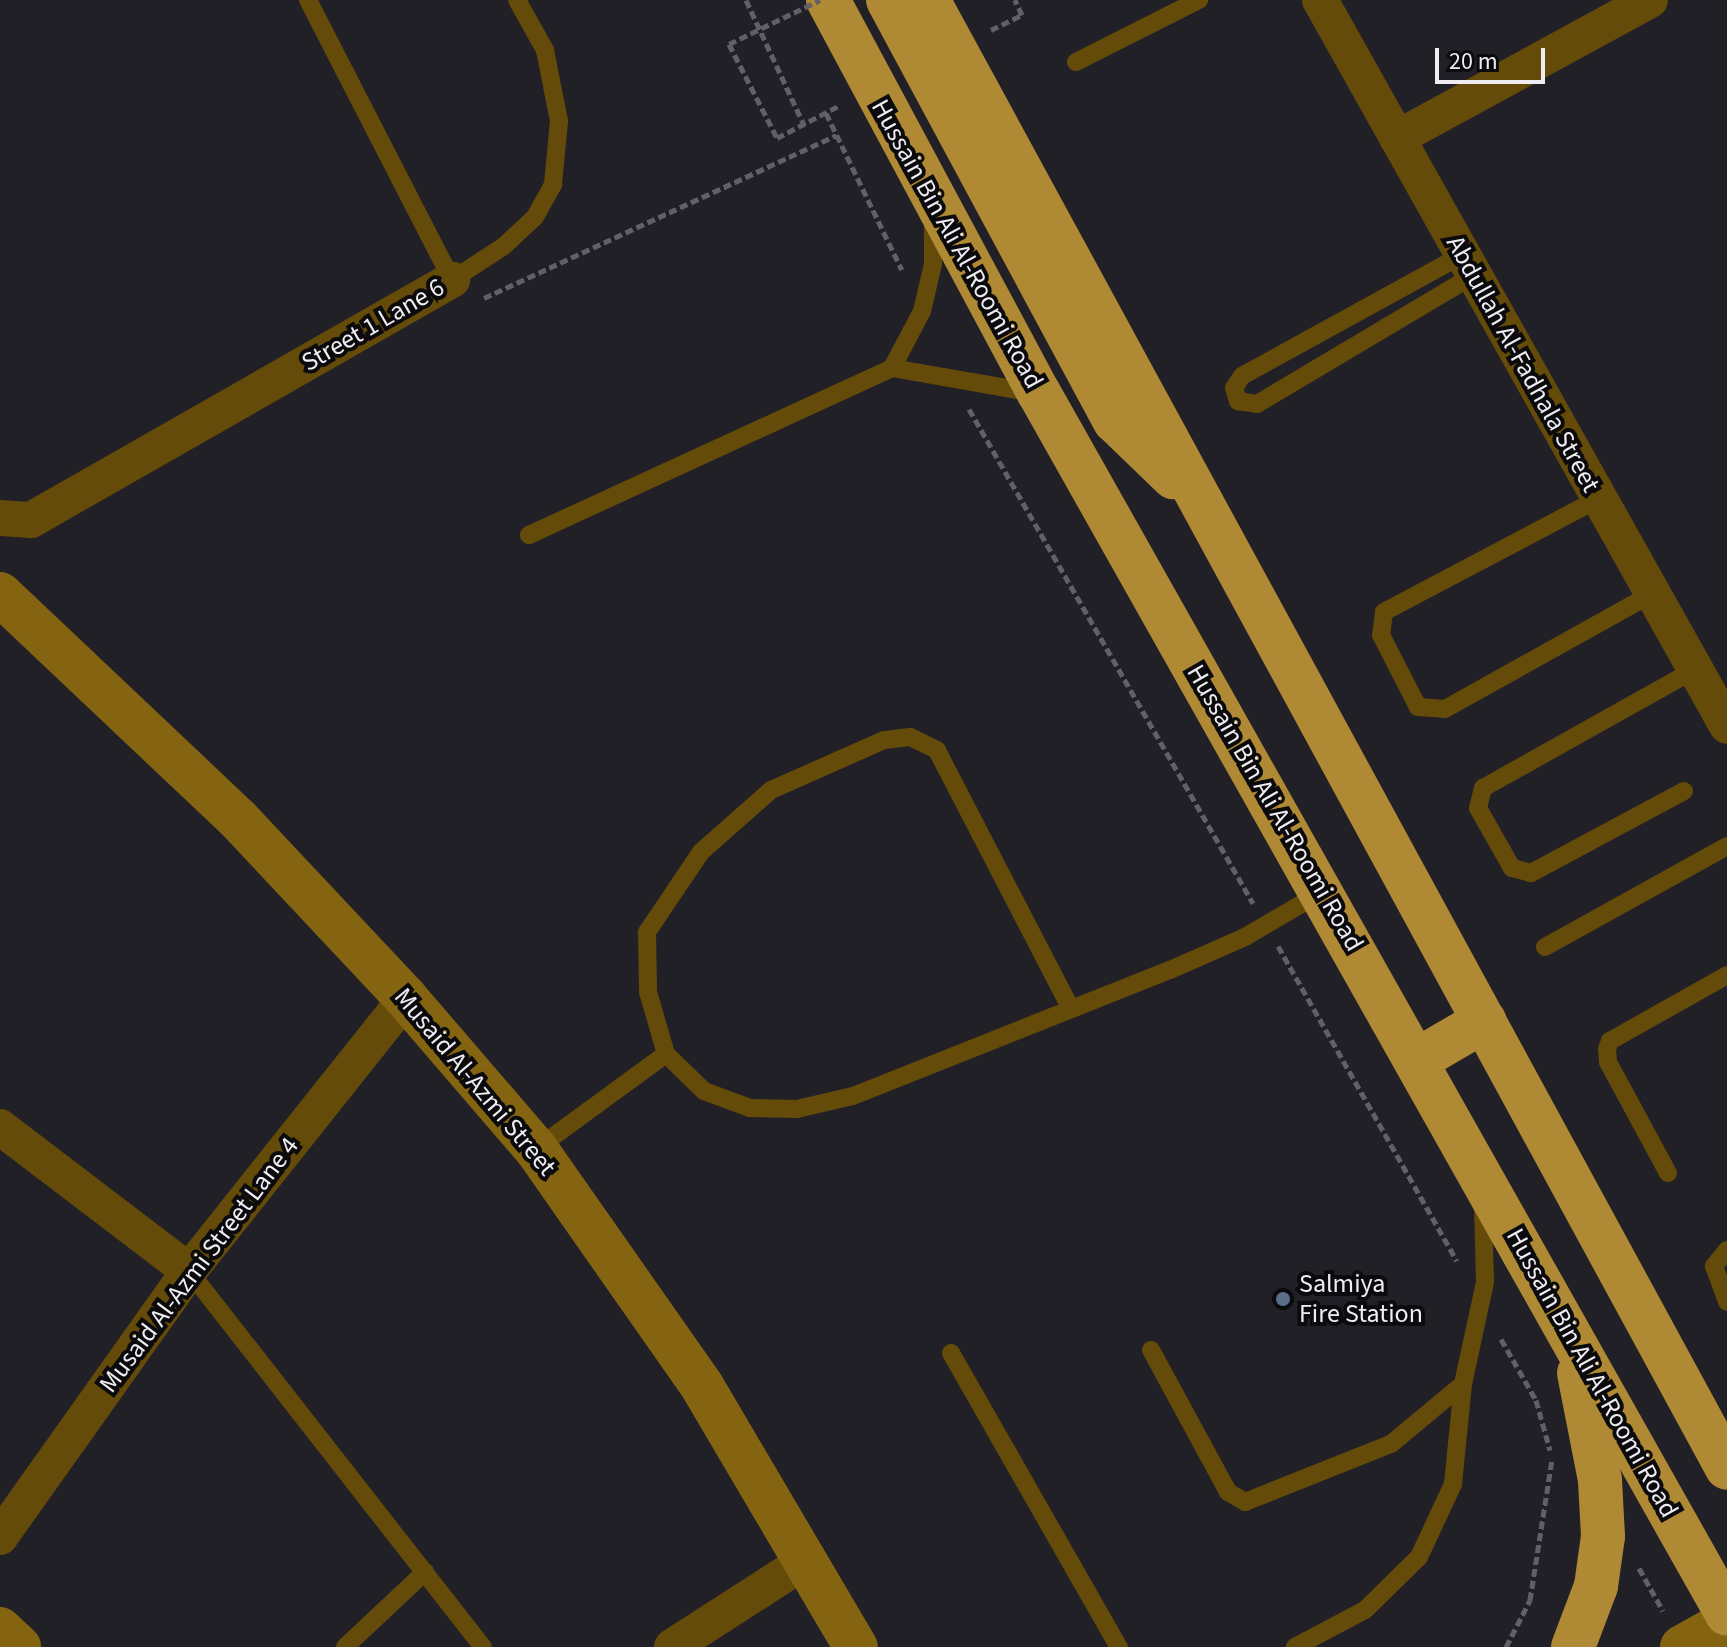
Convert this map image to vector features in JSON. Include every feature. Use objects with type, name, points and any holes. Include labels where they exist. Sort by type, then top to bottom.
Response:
[{"type":"highway","name":"Hussain Bin Ali Al-Roomi Road","points":[[828,0],[872,88],[1039,393],[1727,1614]]},
{"type":"highway","points":[[888,0],[1115,421],[1203,506]]},
{"type":"highway","points":[[928,0],[1727,1468]]},
{"type":"highway","points":[[1417,1060],[1484,1021]]},
{"type":"highway","points":[[1571,1336],[1600,1480],[1603,1536],[1596,1586],[1573,1647]]},
{"type":"highway","points":[[1662,1348],[1727,1402]]},
{"type":"street","name":"Abdullah Al-Fadhala Street","points":[[1320,0],[1727,726]]},
{"type":"street","points":[[1397,138],[1650,0]]},
{"type":"street","name":"Street 1 Lane 6","points":[[0,518],[31,520],[452,280]]},
{"type":"street","name":"Musaid Al-Azmi Street","points":[[0,594],[238,819],[406,998],[536,1149],[702,1386],[856,1647]]},
{"type":"street","name":"Musaid Al-Azmi Street Lane 4","points":[[0,1537],[189,1271],[406,998]]},
{"type":"street","points":[[0,1127],[189,1271]]},
{"type":"street","points":[[672,1647],[804,1562]]},
{"type":"street","points":[[1682,1647],[1727,1622]]},
{"type":"street","points":[[0,1629],[19,1647]]},
{"type":"lane","points":[[308,0],[452,280]]},
{"type":"lane","name":"Street 1 Lane 6","points":[[452,280],[514,236],[535,217],[553,184],[559,121],[545,50],[517,0]]},
{"type":"lane","points":[[1076,62],[1199,0]]},
{"type":"lane","points":[[892,368],[922,311],[933,264],[934,200]]},
{"type":"lane","points":[[1468,265],[1257,404],[1238,401],[1234,388],[1242,376],[1468,265]]},
{"type":"lane","points":[[529,535],[892,368],[952,381],[1039,393]]},
{"type":"lane","points":[[1598,499],[1384,612],[1381,635],[1418,707],[1445,709],[1652,594]]},
{"type":"lane","points":[[1684,791],[1531,873],[1512,868],[1478,808],[1483,788],[1694,670]]},
{"type":"lane","points":[[1071,1009],[937,750],[910,737],[884,740],[771,790],[701,852],[647,932],[648,992],[666,1054],[704,1091],[750,1108],[797,1109],[853,1096],[1071,1009],[1266,924],[1322,891]]},
{"type":"lane","points":[[1545,947],[1727,846]]},
{"type":"lane","points":[[1668,1173],[1608,1062],[1607,1049],[1610,1041],[1727,975]]},
{"type":"lane","points":[[536,1149],[666,1054]]},
{"type":"lane","points":[[1295,1647],[1365,1610],[1419,1557],[1453,1484],[1463,1384],[1485,1282],[1483,1177]]},
{"type":"lane","points":[[1727,1250],[1714,1266],[1727,1302]]},
{"type":"lane","points":[[189,1271],[483,1647]]},
{"type":"lane","points":[[1151,1350],[1228,1492],[1245,1502],[1391,1444],[1463,1384]]},
{"type":"lane","points":[[951,1353],[1119,1647]]},
{"type":"lane","points":[[345,1647],[425,1572]]},
{"type":"path","points":[[746,0],[804,125]]},
{"type":"path","points":[[820,0],[729,44],[777,138],[872,88]]},
{"type":"path","points":[[1015,0],[1022,15]]},
{"type":"path","points":[[826,113],[922,311]]},
{"type":"path","points":[[452,280],[467,306],[836,135]]},
{"type":"path","points":[[952,381],[1266,924],[1536,1400],[1553,1460],[1530,1600],[1506,1647]]},
{"type":"place","name":"Salmiya Fire Station","points":[[1283,1299]]}]
